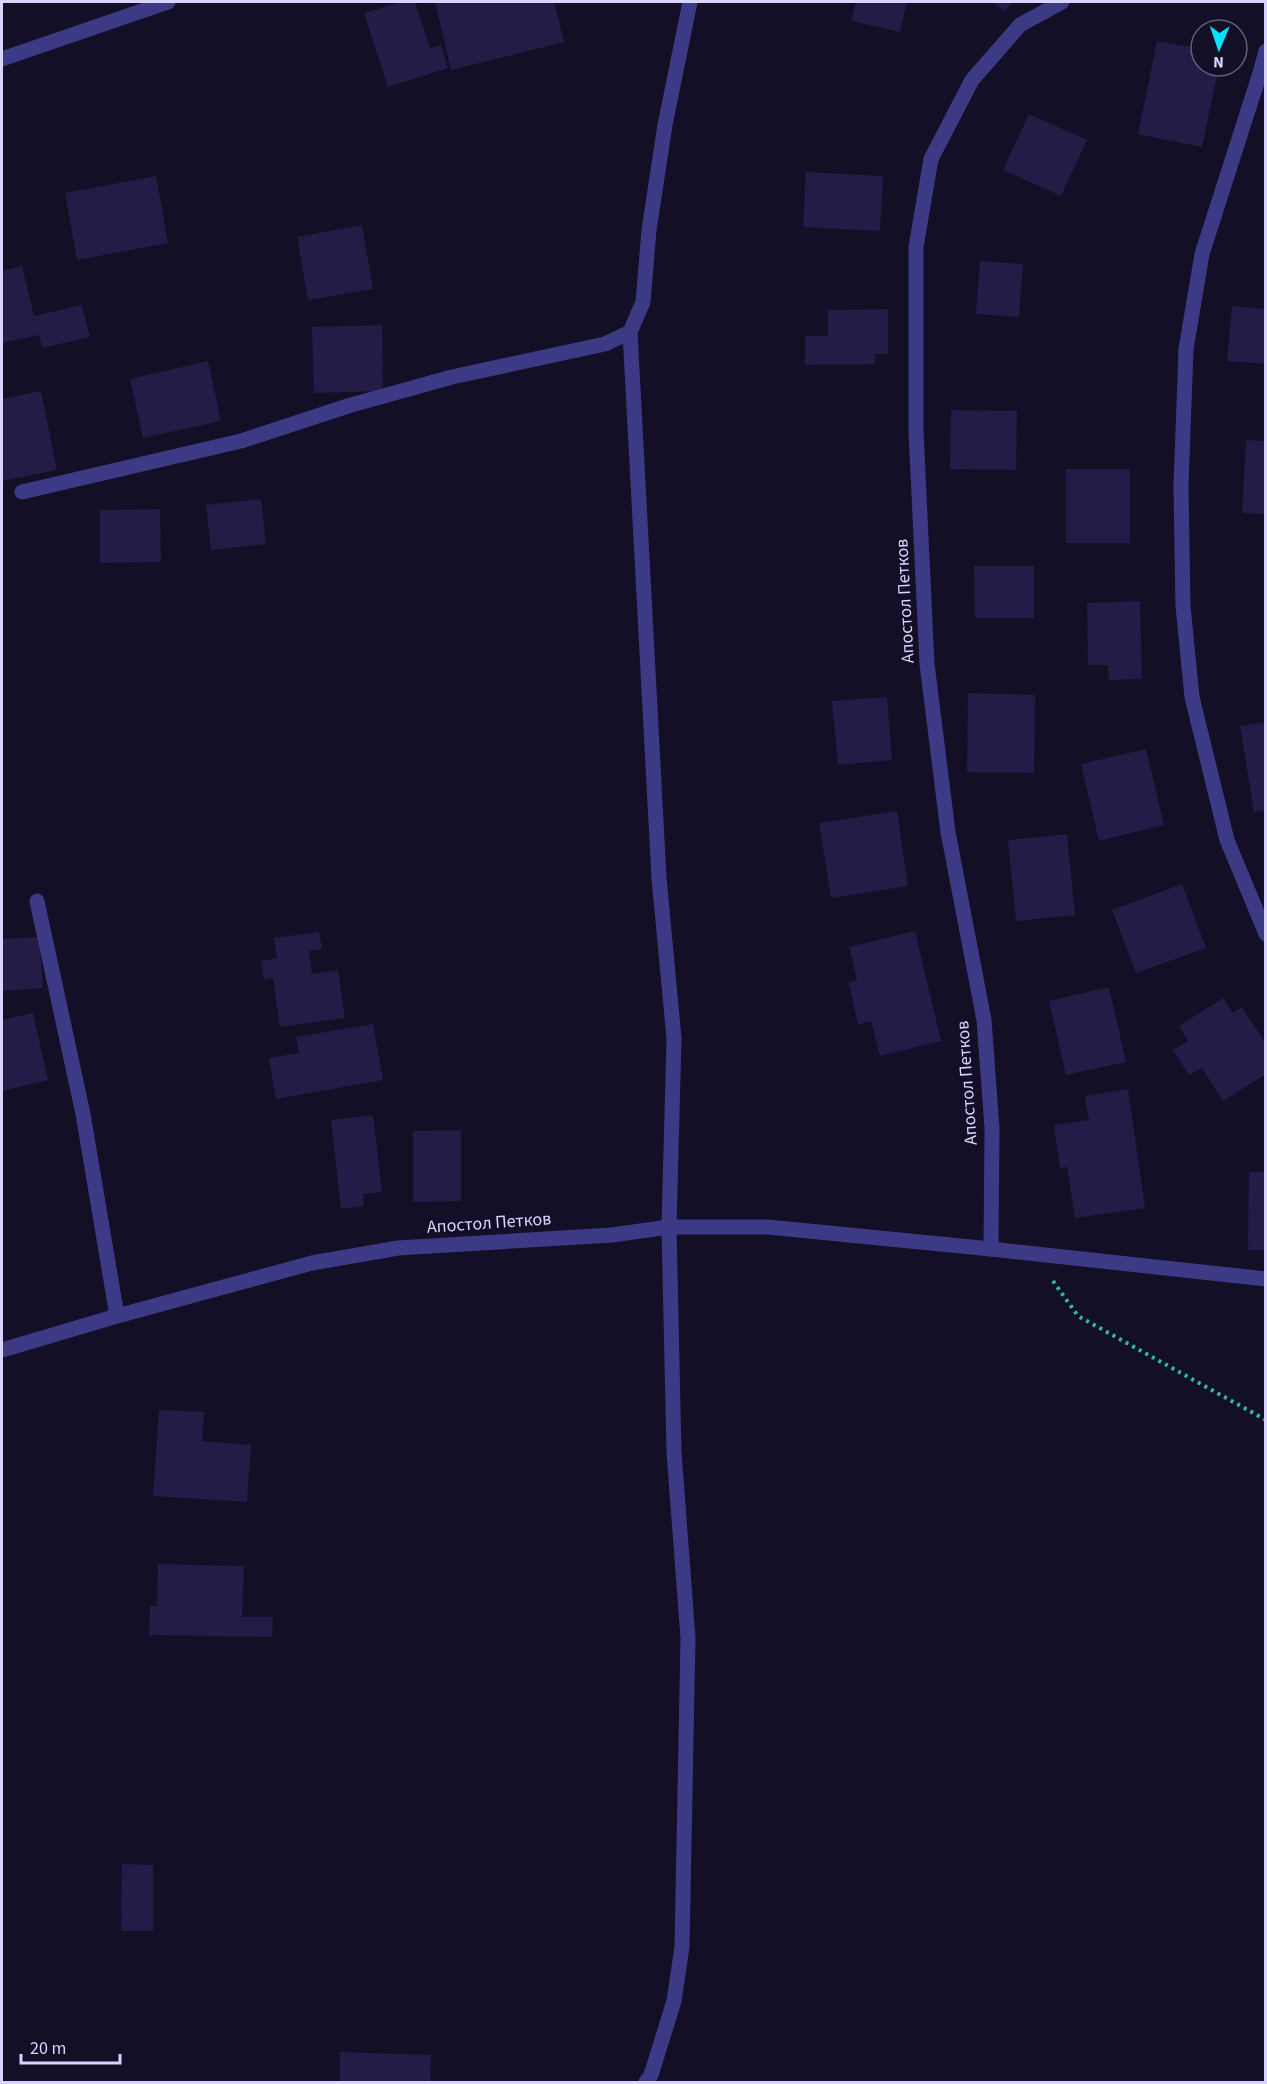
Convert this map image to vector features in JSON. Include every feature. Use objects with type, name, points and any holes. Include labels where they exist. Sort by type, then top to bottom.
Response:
[{"type":"street","points":[[2,59],[168,2]]},
{"type":"street","points":[[645,2082],[651,2076],[674,2001],[682,1947],[688,1638],[674,1452],[669,1227],[674,1038],[659,866],[630,332],[643,302],[649,230],[665,125],[690,2]]},
{"type":"street","name":"Апостол Петков","points":[[991,1249],[992,1128],[984,1020],[948,832],[927,664],[915,431],[916,247],[931,159],[972,80],[1020,25],[1062,2]]},
{"type":"street","points":[[1266,51],[1202,254],[1186,349],[1181,486],[1183,606],[1192,697],[1227,840],[1266,934]]},
{"type":"street","points":[[22,492],[241,441],[351,405],[452,377],[605,344],[630,332]]},
{"type":"street","points":[[37,901],[83,1114],[117,1316]]},
{"type":"street","name":"Апостол Петков","points":[[2,1350],[312,1263],[398,1248],[612,1234],[669,1227],[768,1227],[1266,1279]]},
{"type":"path","points":[[1034,1254],[1078,1316],[1266,1420]]},
{"type":"building","points":[[401,2],[415,2],[430,48],[441,45],[448,68],[388,87],[364,13]]},
{"type":"building","points":[[435,2],[554,2],[564,42],[451,70]]},
{"type":"building","points":[[856,2],[907,2],[900,32],[851,21]]},
{"type":"building","points":[[992,2],[1013,2],[1005,11]]},
{"type":"building","points":[[1157,41],[1189,47],[1189,78],[1216,78],[1202,147],[1138,134]]},
{"type":"building","points":[[1029,114],[1087,140],[1061,196],[1003,170]]},
{"type":"building","points":[[806,172],[883,176],[880,231],[803,227]]},
{"type":"building","points":[[156,176],[168,243],[77,260],[65,193]]},
{"type":"building","points":[[362,225],[373,289],[308,300],[297,237]]},
{"type":"building","points":[[980,261],[1023,264],[1019,317],[976,314]]},
{"type":"building","points":[[22,266],[34,316],[82,305],[90,337],[42,348],[39,335],[2,343],[2,271]]},
{"type":"building","points":[[1232,306],[1266,309],[1266,364],[1227,361]]},
{"type":"building","points":[[888,309],[888,354],[875,354],[875,364],[805,365],[805,336],[828,336],[828,310]]},
{"type":"building","points":[[382,325],[383,391],[314,393],[312,327]]},
{"type":"building","points":[[208,361],[221,421],[143,438],[130,379]]},
{"type":"building","points":[[41,391],[57,470],[2,481],[2,399]]},
{"type":"building","points":[[951,410],[1017,411],[1016,470],[950,469]]},
{"type":"building","points":[[1246,440],[1266,441],[1266,514],[1242,513]]},
{"type":"building","points":[[1066,469],[1130,469],[1130,543],[1066,543]]},
{"type":"building","points":[[261,499],[266,544],[211,550],[206,505]]},
{"type":"building","points":[[160,509],[161,562],[100,563],[100,510]]},
{"type":"building","points":[[974,566],[1034,566],[1034,618],[975,618]]},
{"type":"building","points":[[1140,601],[1142,679],[1109,680],[1108,665],[1088,665],[1087,603]]},
{"type":"building","points":[[968,693],[1035,695],[1034,773],[967,772]]},
{"type":"building","points":[[887,697],[892,760],[838,765],[832,701]]},
{"type":"building","points":[[1266,722],[1266,810],[1254,812],[1240,726]]},
{"type":"building","points":[[1146,749],[1164,825],[1099,841],[1081,764]]},
{"type":"building","points":[[897,811],[908,886],[831,898],[819,823]]},
{"type":"building","points":[[1067,834],[1075,915],[1016,921],[1008,840]]},
{"type":"building","points":[[1182,884],[1206,948],[1136,973],[1112,910]]},
{"type":"building","points":[[915,931],[941,1041],[880,1056],[871,1021],[858,1025],[849,983],[857,980],[849,947]]},
{"type":"building","points":[[319,932],[322,949],[309,951],[312,974],[338,970],[345,1018],[280,1027],[273,978],[264,980],[261,961],[277,958],[274,938]]},
{"type":"building","points":[[39,937],[43,988],[2,991],[2,939]]},
{"type":"building","points":[[1109,987],[1126,1062],[1066,1075],[1049,1001]]},
{"type":"building","points":[[1223,998],[1233,1013],[1242,1007],[1266,1044],[1266,1074],[1223,1101],[1202,1068],[1189,1075],[1173,1050],[1188,1041],[1179,1026]]},
{"type":"building","points":[[33,1013],[48,1080],[2,1091],[2,1020]]},
{"type":"building","points":[[373,1024],[383,1080],[276,1099],[269,1058],[299,1053],[296,1037]]},
{"type":"building","points":[[1128,1089],[1145,1208],[1075,1218],[1067,1167],[1060,1168],[1054,1125],[1089,1120],[1085,1096]]},
{"type":"building","points":[[373,1115],[382,1192],[363,1194],[364,1206],[341,1209],[331,1120]]},
{"type":"building","points":[[461,1130],[461,1201],[413,1202],[413,1131]]},
{"type":"building","points":[[1249,1172],[1266,1172],[1266,1250],[1248,1250]]},
{"type":"building","points":[[159,1410],[204,1412],[202,1441],[251,1445],[247,1502],[153,1496]]},
{"type":"building","points":[[158,1564],[244,1566],[242,1617],[273,1617],[272,1637],[149,1635],[150,1606],[157,1606]]},
{"type":"building","points":[[122,1864],[153,1865],[153,1931],[121,1931]]},
{"type":"building","points":[[340,2052],[431,2055],[430,2082],[340,2082]]}]
